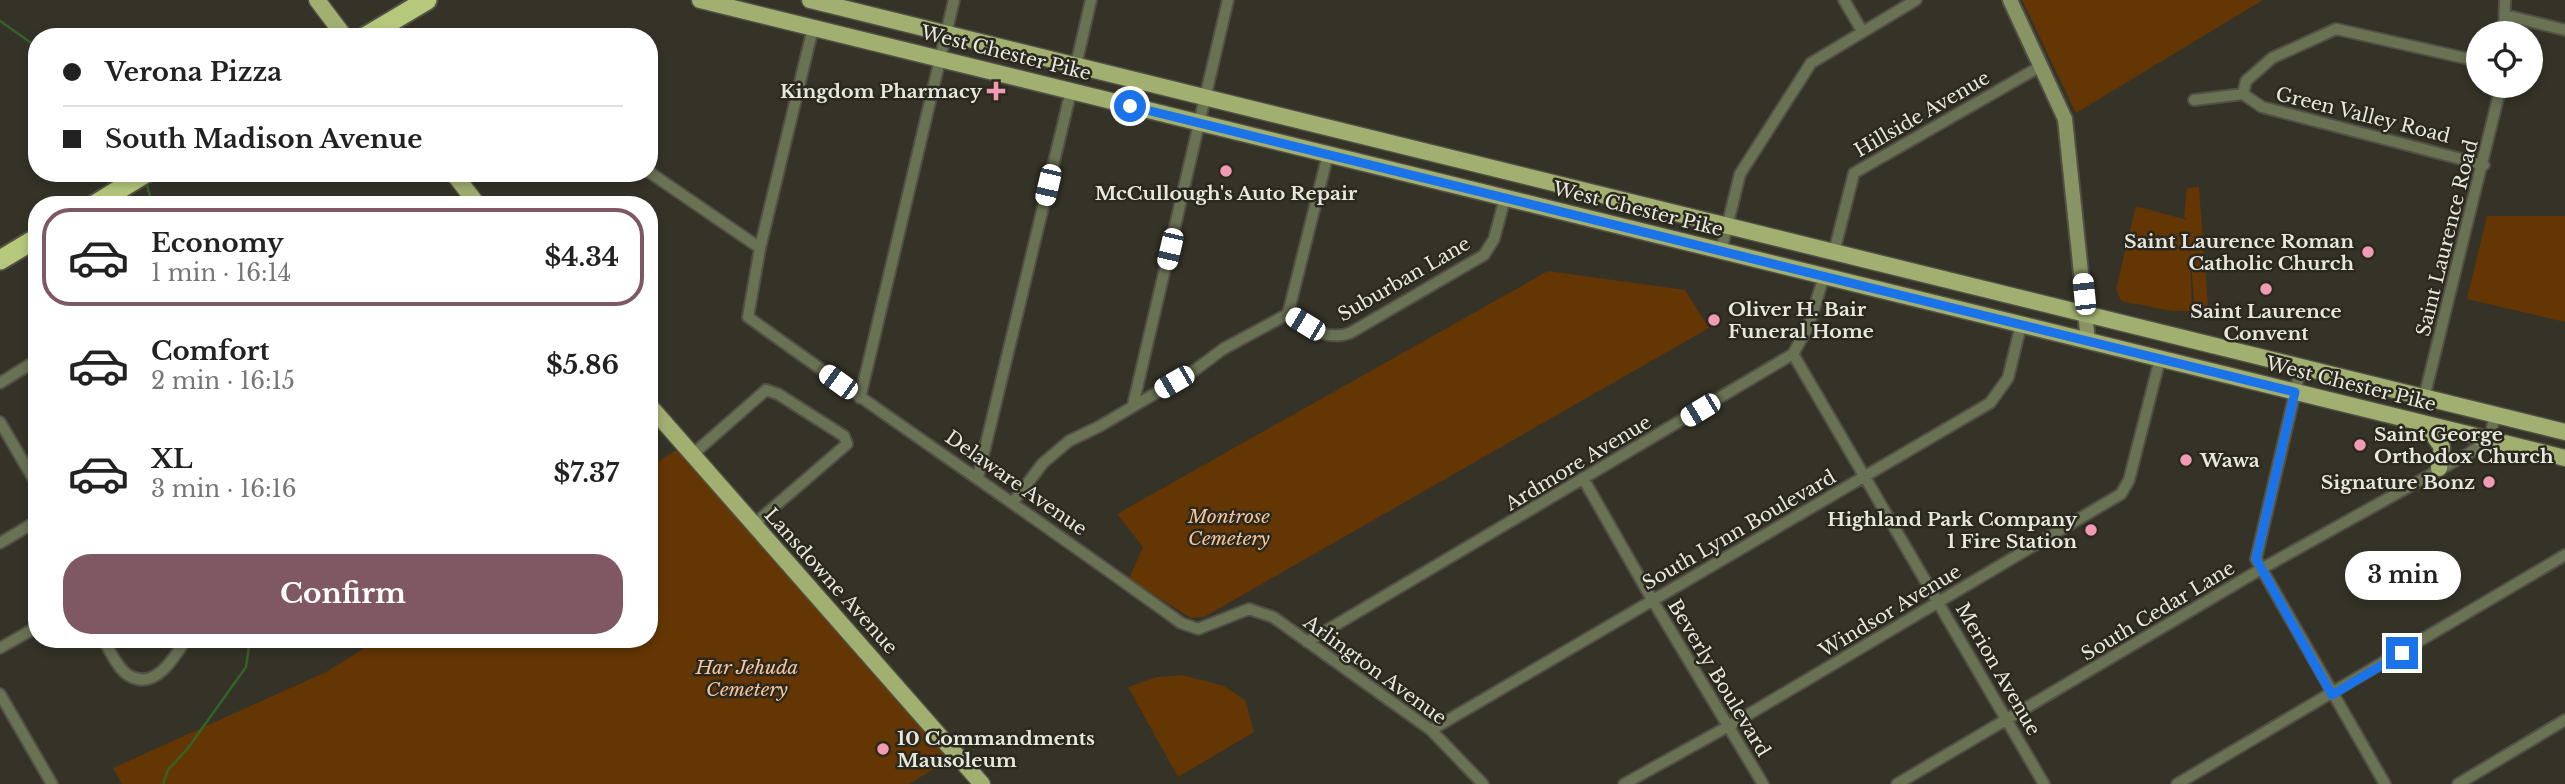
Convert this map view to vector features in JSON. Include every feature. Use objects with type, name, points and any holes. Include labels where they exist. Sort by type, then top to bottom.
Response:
[{"type":"highway","points":[[380,28],[427,0]]},
{"type":"highway","points":[[109,196],[132,182]]},
{"type":"highway","points":[[0,260],[28,243]]},
{"type":"main road","points":[[317,0],[338,28]]},
{"type":"main road","name":"West Chester Pike","points":[[700,0],[756,7],[813,28],[2565,458]]},
{"type":"main road","name":"West Chester Pike","points":[[810,0],[2565,432]]},
{"type":"main road","points":[[460,182],[471,196]]},
{"type":"main road","points":[[2405,419],[2419,412],[2424,398]]},
{"type":"main road","name":"Lansdowne Avenue","points":[[658,415],[982,784]]},
{"type":"main road","points":[[2424,424],[2442,447],[2440,468]]},
{"type":"street","points":[[860,398],[954,0]]},
{"type":"street","points":[[1076,65],[1091,0]]},
{"type":"street","points":[[1133,405],[1228,0]]},
{"type":"street","points":[[1844,0],[1862,31]]},
{"type":"street","points":[[1721,251],[1744,167],[1811,63],[1916,0]]},
{"type":"street","points":[[2010,0],[2061,109],[2067,131],[2088,341]]},
{"type":"street","points":[[2505,0],[2505,21]]},
{"type":"street","points":[[2505,15],[2565,30]]},
{"type":"street","points":[[658,178],[760,248],[813,28]]},
{"type":"street","points":[[2194,100],[2244,94],[2246,81],[2272,58],[2336,29],[2466,58]]},
{"type":"street","name":"Hillside Avenue","points":[[1835,252],[1854,173],[2041,66]]},
{"type":"street","points":[[978,477],[1071,91]]},
{"type":"street","name":"Green Valley Road","points":[[2244,94],[2262,107],[2484,165]]},
{"type":"street","name":"Saint Laurence Road","points":[[2424,398],[2484,165],[2498,98]]},
{"type":"street","points":[[1014,501],[1043,463],[1069,440],[1195,370],[1223,349],[1288,314],[1328,154]]},
{"type":"street","name":"Suburban Lane","points":[[1288,314],[1321,334],[1341,337],[1350,333],[1484,255],[1494,239],[1505,198]]},
{"type":"street","name":"Delaware Avenue","points":[[760,248],[748,317],[860,398],[1014,501],[1181,623],[1198,629],[1250,609],[1273,617]]},
{"type":"street","points":[[1793,354],[1812,317],[1824,276]]},
{"type":"street","name":"South Lynn Boulevard","points":[[1431,730],[1990,403],[1999,394],[2008,377],[2021,325]]},
{"type":"street","name":"Merion Avenue","points":[[1793,354],[2044,784]]},
{"type":"street","name":"Ardmore Avenue","points":[[1307,642],[1793,354]]},
{"type":"street","name":"Windsor Avenue","points":[[1625,784],[1727,727],[2121,494],[2129,480],[2160,359]]},
{"type":"street","points":[[0,383],[28,366]]},
{"type":"street","points":[[2301,368],[2256,559],[2385,784]]},
{"type":"street","points":[[692,455],[766,390],[844,436],[847,444],[753,525]]},
{"type":"street","points":[[2489,440],[2495,415]]},
{"type":"street","points":[[0,422],[28,470]]},
{"type":"street","name":"South Cedar Lane","points":[[1897,784],[2008,721],[2261,569],[2489,440]]},
{"type":"street","name":"Beverly Boulevard","points":[[1584,480],[1727,727],[1763,784]]},
{"type":"street","points":[[0,543],[28,526]]},
{"type":"street","points":[[2177,784],[2332,695],[2565,555]]},
{"type":"street","name":"Arlington Avenue","points":[[1273,617],[1431,730],[1483,784]]},
{"type":"street","points":[[0,648],[28,632]]},
{"type":"street","points":[[109,648],[127,675],[138,679],[163,671],[180,648]]},
{"type":"street","points":[[0,694],[52,784]]},
{"type":"street","points":[[2458,784],[2565,720]]},
{"type":"green space","points":[[2022,0],[2263,0],[2076,113]]},
{"type":"green space","points":[[2199,187],[2208,304],[2205,312],[2195,311],[2189,238],[2192,311],[2172,311],[2121,301],[2116,289],[2136,206],[2187,220],[2184,217],[2187,188]]},
{"type":"green space","points":[[2487,216],[2565,216],[2565,322],[2467,299]]},
{"type":"green space","name":"Montrose Cemetery","points":[[1548,271],[1685,290],[1709,328],[1204,617],[1191,618],[1129,579],[1143,547],[1117,514]]},
{"type":"green space","name":"Har Jehuda Cemetery","points":[[683,446],[957,755],[909,784],[122,784],[113,768],[326,672],[365,648],[658,648],[658,461]]},
{"type":"green space","points":[[1182,675],[1224,686],[1245,700],[1254,732],[1178,777],[1128,687],[1157,677]]},
{"type":"waterway","points":[[0,21],[28,41]]},
{"type":"waterway","points":[[146,183],[150,196]]},
{"type":"waterway","points":[[163,784],[168,770],[188,748],[246,667],[249,648]]},
{"type":"place","name":"Kingdom Pharmacy","points":[[996,91]]},
{"type":"place","name":"McCullough's Auto Repair","points":[[1226,171]]},
{"type":"place","name":"Saint Laurence Roman Catholic Church","points":[[2368,252]]},
{"type":"place","name":"Saint Laurence Convent","points":[[2266,289]]},
{"type":"place","name":"Oliver H. Bair Funeral Home","points":[[1714,320]]},
{"type":"place","name":"Saint George Orthodox Church","points":[[2360,445]]},
{"type":"place","name":"Wawa","points":[[2186,460]]},
{"type":"place","name":"Signature Bonz","points":[[2489,482]]},
{"type":"place","name":"Highland Park Company 1 Fire Station","points":[[2091,530]]},
{"type":"place","name":"10 Commandments Mausoleum","points":[[883,749]]},
{"type":"route","points":[[1130,106],[2295,392],[2256,559],[2332,695],[2402,653]]}]
